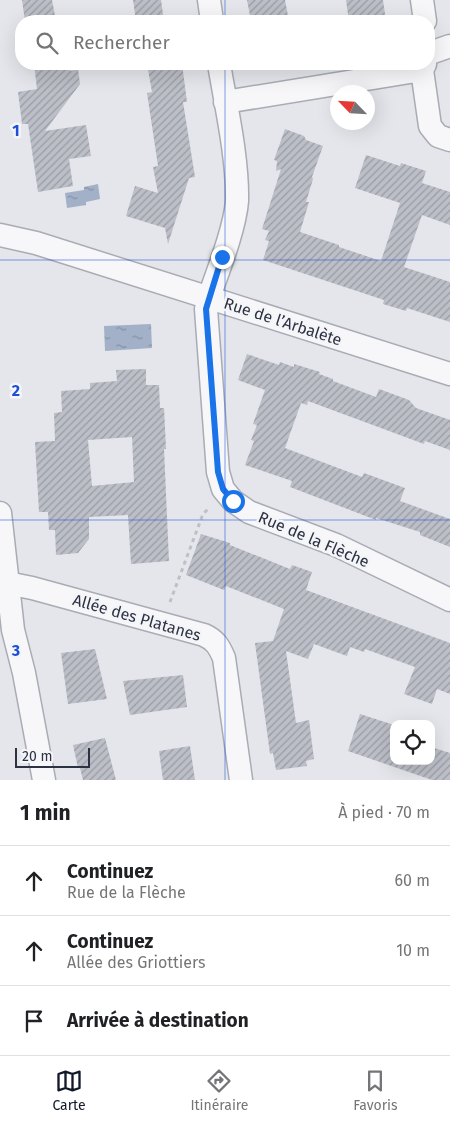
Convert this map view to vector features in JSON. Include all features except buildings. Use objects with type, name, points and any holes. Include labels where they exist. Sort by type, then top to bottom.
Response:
[{"type":"street","points":[[209,0],[211,15]]},
{"type":"street","points":[[422,0],[424,15]]},
{"type":"street","name":"Rue de la Flèche","points":[[220,70],[236,171],[236,202],[233,224],[206,309],[218,472],[223,489],[233,501],[249,512],[336,545],[450,600]]},
{"type":"street","points":[[225,102],[368,70]]},
{"type":"street","points":[[431,70],[430,126],[438,136],[450,140]]},
{"type":"street","name":"Rue de l’Arbalète","points":[[0,235],[36,243],[450,374]]},
{"type":"street","points":[[0,513],[13,630],[24,674],[44,780]]},
{"type":"street","name":"Allée des Platanes","points":[[7,583],[162,623],[213,639],[224,658],[241,780]]},
{"type":"path","points":[[162,623],[203,514],[226,492]]},
{"type":"water","points":[[98,184],[100,199],[86,202],[86,205],[67,208],[65,193],[84,190],[84,187]]},
{"type":"water","points":[[151,324],[152,348],[105,351],[104,326]]},
{"type":"route","points":[[222,257],[206,309],[218,472],[223,489],[233,501]]}]
